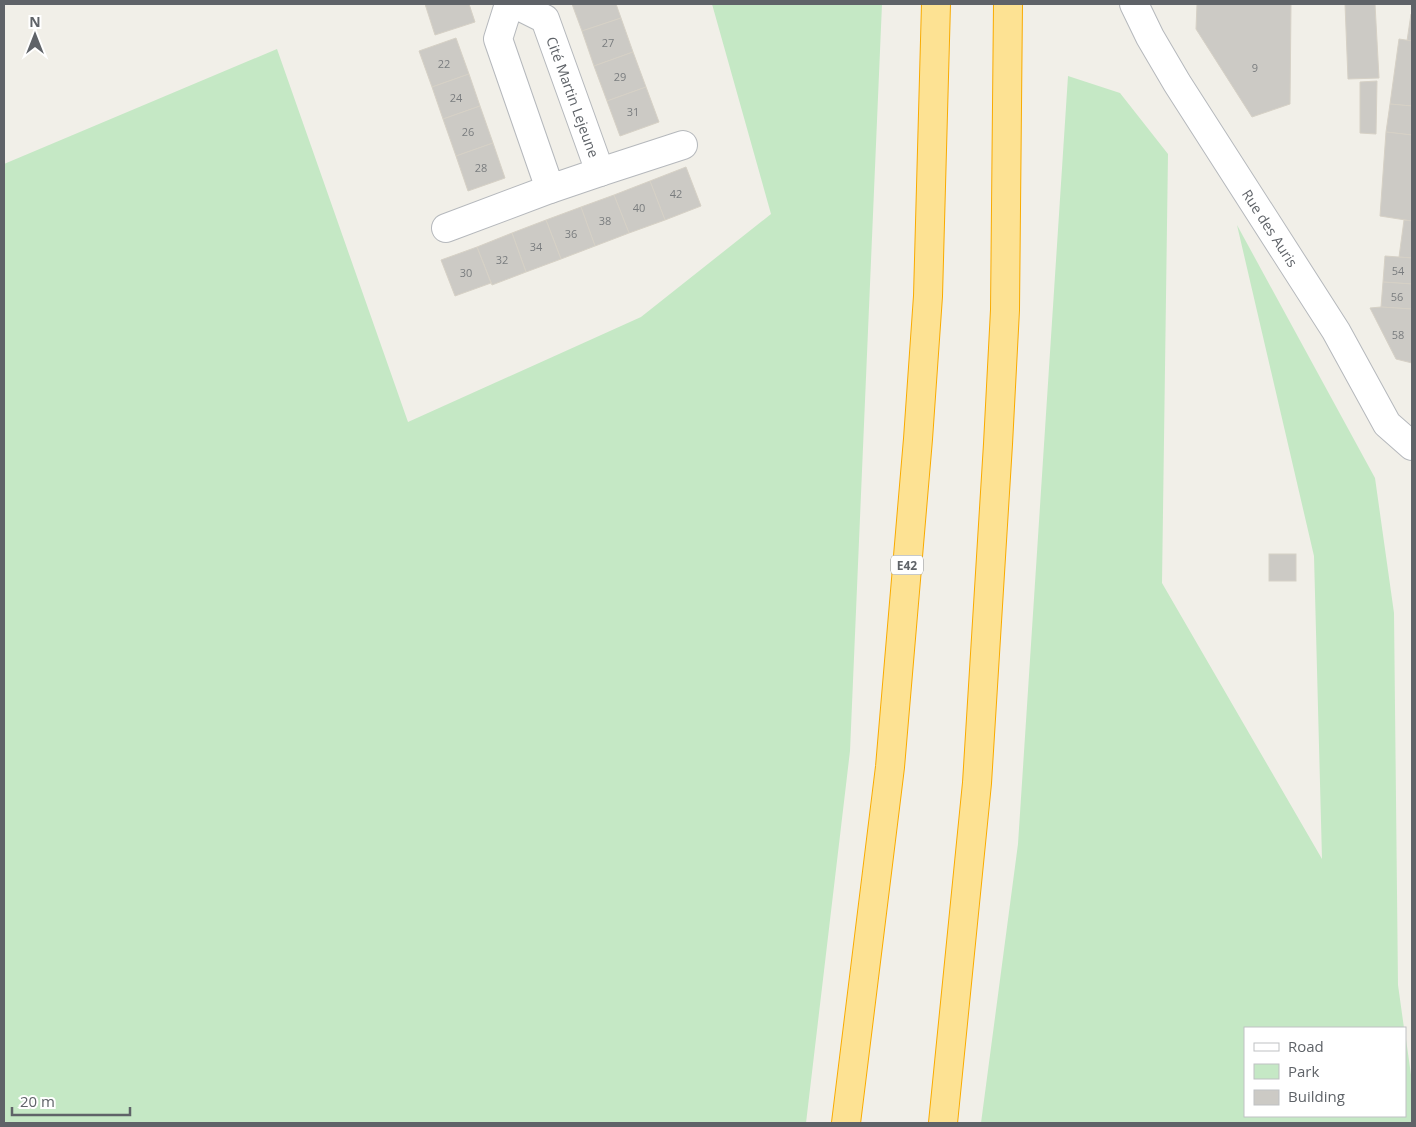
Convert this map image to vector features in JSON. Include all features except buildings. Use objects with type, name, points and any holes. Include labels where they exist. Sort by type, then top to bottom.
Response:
[{"type":"highway","name":"E42","points":[[846,1123],[890,767],[917,449],[928,296],[936,4]]},
{"type":"highway","points":[[943,1123],[977,783],[998,444],[1005,300],[1008,4]]},
{"type":"street","points":[[509,4],[498,39],[550,189]]},
{"type":"street","name":"Cité Martin Lejeune","points":[[446,228],[600,172],[545,19],[515,4]]},
{"type":"street","name":"Rue des Auris","points":[[1134,4],[1150,37],[1177,83],[1336,331],[1387,424],[1412,446]]},
{"type":"street","points":[[600,172],[683,145]]},
{"type":"green space","points":[[712,4],[882,4],[850,751],[806,1123],[4,1123],[4,164],[277,49],[408,422],[641,317],[771,214]]},
{"type":"green space","points":[[1068,76],[1120,93],[1168,154],[1162,583],[1322,859],[1314,556],[1237,225],[1375,478],[1394,613],[1398,985],[1404,1027],[1244,1027],[1244,1117],[1406,1117],[1406,1039],[1412,1082],[1412,1123],[981,1123],[1018,844]]}]
